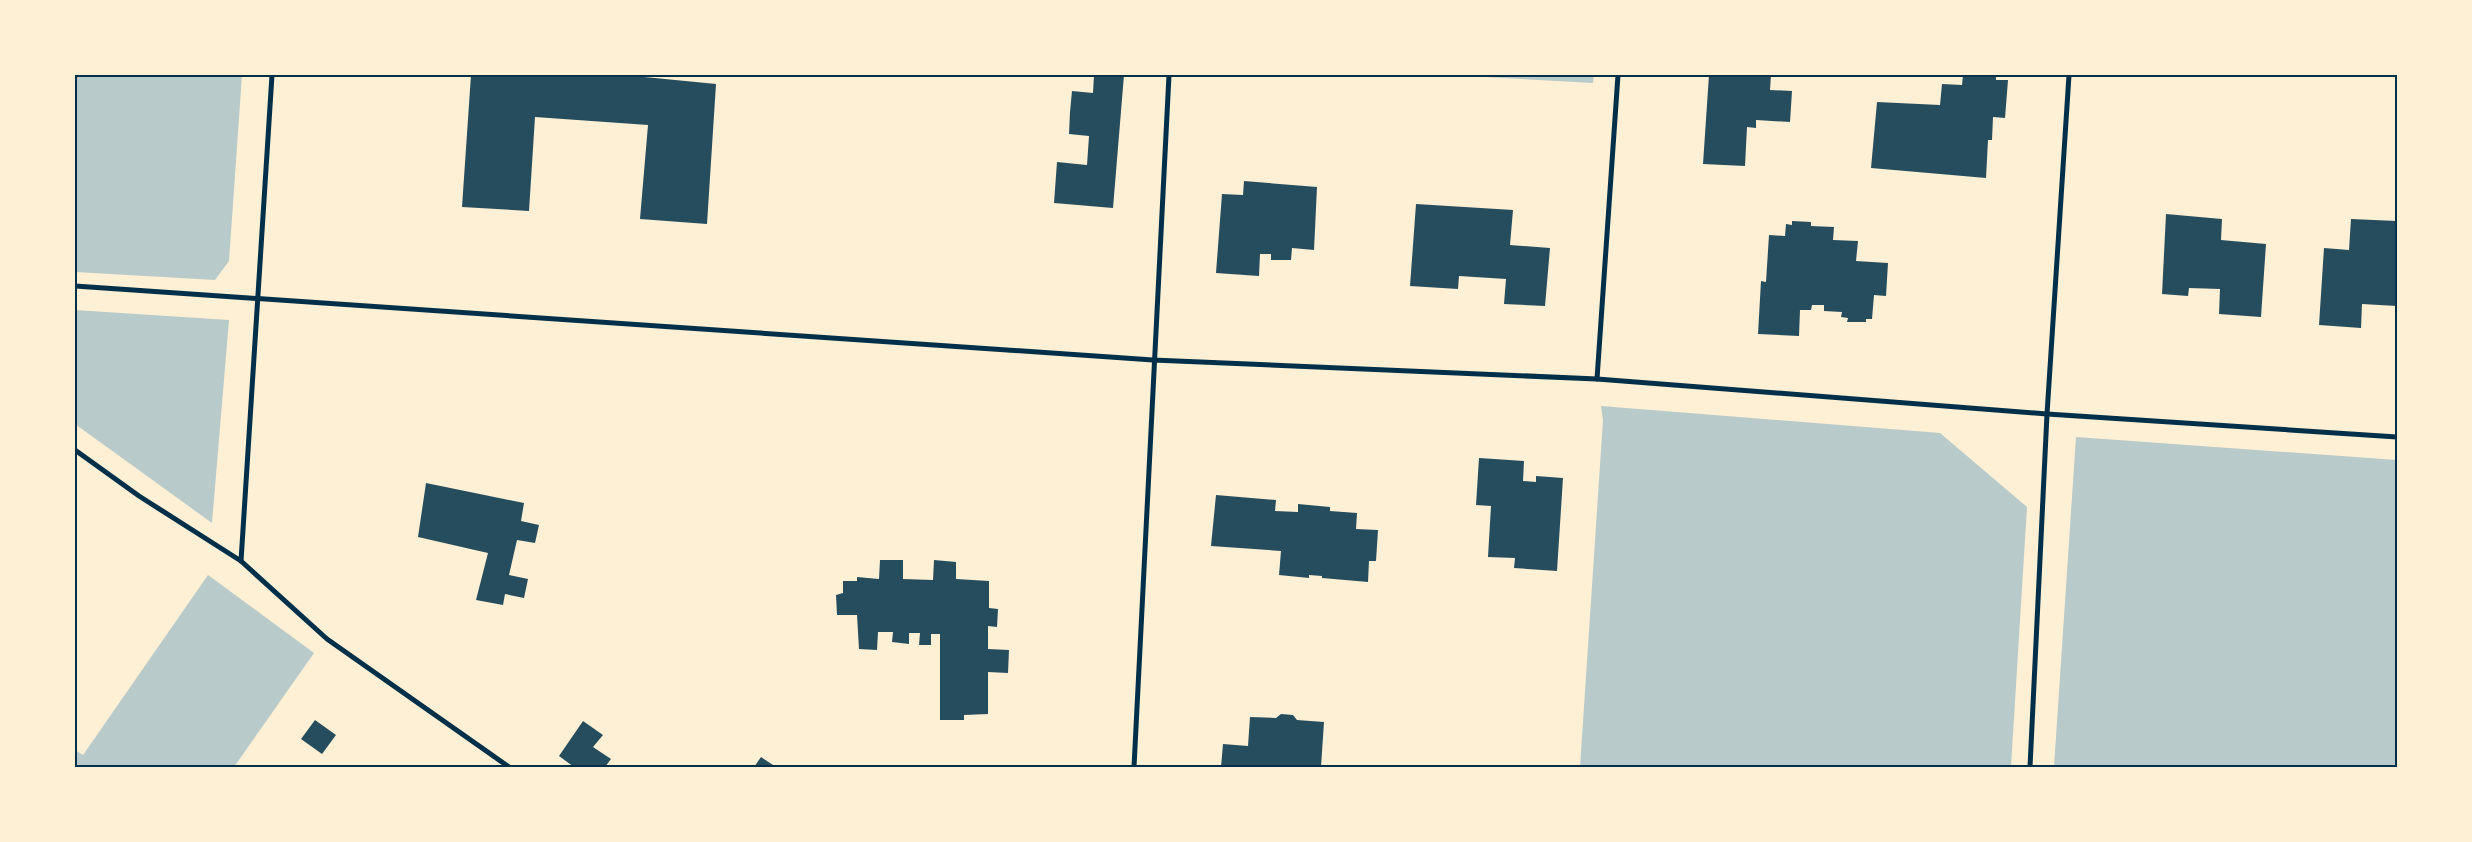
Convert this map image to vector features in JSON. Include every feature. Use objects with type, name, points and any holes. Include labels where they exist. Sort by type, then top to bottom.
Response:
[{"type":"street","points":[[241,561],[272,75]]},
{"type":"street","points":[[1134,767],[1153,360],[1169,75]]},
{"type":"street","points":[[1597,379],[1618,75]]},
{"type":"street","points":[[2030,767],[2047,414],[2069,75]]},
{"type":"street","points":[[75,286],[258,297],[1153,360],[1597,379],[2047,414],[2397,437]]},
{"type":"street","points":[[75,450],[139,496],[241,561],[327,638],[509,767]]},
{"type":"shaded area","points":[[75,75],[242,75],[229,261],[215,280],[75,272]]},
{"type":"shaded area","points":[[1450,75],[1594,75],[1593,83]]},
{"type":"shaded area","points":[[75,310],[229,320],[212,523],[75,424]]},
{"type":"shaded area","points":[[1601,406],[1940,433],[2027,507],[2011,767],[1580,767],[1603,420]]},
{"type":"shaded area","points":[[2076,437],[2397,460],[2397,767],[2054,767]]},
{"type":"shaded area","points":[[208,575],[314,653],[234,767],[75,767],[75,750],[83,755]]},
{"type":"building","points":[[471,75],[624,75],[716,84],[707,224],[640,219],[648,125],[535,117],[529,211],[462,207]]},
{"type":"building","points":[[1094,75],[1124,75],[1113,208],[1054,203],[1057,162],[1087,165],[1089,136],[1069,134],[1070,112],[1072,91],[1093,93]]},
{"type":"building","points":[[1709,75],[1771,75],[1770,90],[1792,91],[1790,122],[1756,120],[1756,128],[1747,127],[1745,166],[1703,164]]},
{"type":"building","points":[[1963,75],[1996,75],[1996,80],[2008,80],[2005,118],[1993,117],[1992,140],[1988,140],[1986,178],[1871,168],[1877,102],[1940,105],[1942,84],[1962,85]]},
{"type":"building","points":[[1244,181],[1317,187],[1314,250],[1292,248],[1291,260],[1271,260],[1271,254],[1260,254],[1259,276],[1216,273],[1222,194],[1243,195]]},
{"type":"building","points":[[1416,204],[1513,210],[1510,245],[1550,248],[1545,306],[1504,304],[1506,279],[1459,276],[1458,289],[1410,286]]},
{"type":"building","points":[[2166,214],[2222,219],[2221,240],[2266,244],[2261,317],[2219,314],[2220,289],[2189,288],[2188,296],[2162,294]]},
{"type":"building","points":[[2351,219],[2397,221],[2397,306],[2362,304],[2361,328],[2319,325],[2324,248],[2349,250]]},
{"type":"building","points":[[1792,221],[1811,222],[1811,226],[1834,227],[1833,240],[1858,241],[1856,261],[1888,263],[1886,296],[1874,295],[1872,319],[1866,319],[1866,322],[1847,322],[1848,318],[1841,317],[1842,312],[1824,311],[1824,305],[1812,305],[1811,310],[1800,310],[1799,336],[1758,334],[1761,281],[1766,282],[1769,235],[1785,236],[1786,224],[1792,225]]},
{"type":"building","points":[[1479,458],[1524,461],[1523,481],[1536,482],[1536,476],[1563,478],[1557,571],[1514,568],[1515,558],[1488,557],[1491,506],[1476,505]]},
{"type":"building","points":[[426,483],[524,503],[521,521],[539,525],[535,543],[517,540],[509,575],[528,579],[524,598],[505,594],[503,605],[476,600],[488,553],[418,537]]},
{"type":"building","points":[[1216,495],[1276,500],[1275,511],[1298,512],[1298,504],[1330,507],[1330,511],[1357,513],[1356,529],[1378,530],[1376,561],[1369,561],[1368,582],[1322,578],[1322,576],[1309,575],[1309,578],[1279,575],[1281,551],[1211,546]]},
{"type":"building","points":[[880,560],[903,560],[903,579],[933,580],[934,560],[956,562],[956,579],[989,581],[989,608],[998,609],[997,627],[988,626],[988,649],[1009,650],[1008,673],[988,672],[988,714],[964,715],[964,720],[940,720],[940,634],[931,634],[931,645],[919,645],[920,633],[909,633],[909,644],[892,642],[893,632],[878,632],[877,650],[859,649],[857,615],[837,615],[836,595],[843,593],[843,581],[857,581],[857,577],[879,579]]},
{"type":"building","points":[[1281,714],[1293,715],[1297,720],[1324,722],[1321,767],[1221,767],[1223,744],[1248,746],[1250,717],[1276,718]]},
{"type":"building","points":[[315,720],[336,735],[322,754],[301,739]]},
{"type":"building","points":[[583,721],[603,735],[593,747],[611,759],[605,767],[574,767],[559,756]]},
{"type":"building","points":[[761,757],[776,767],[754,767]]}]
